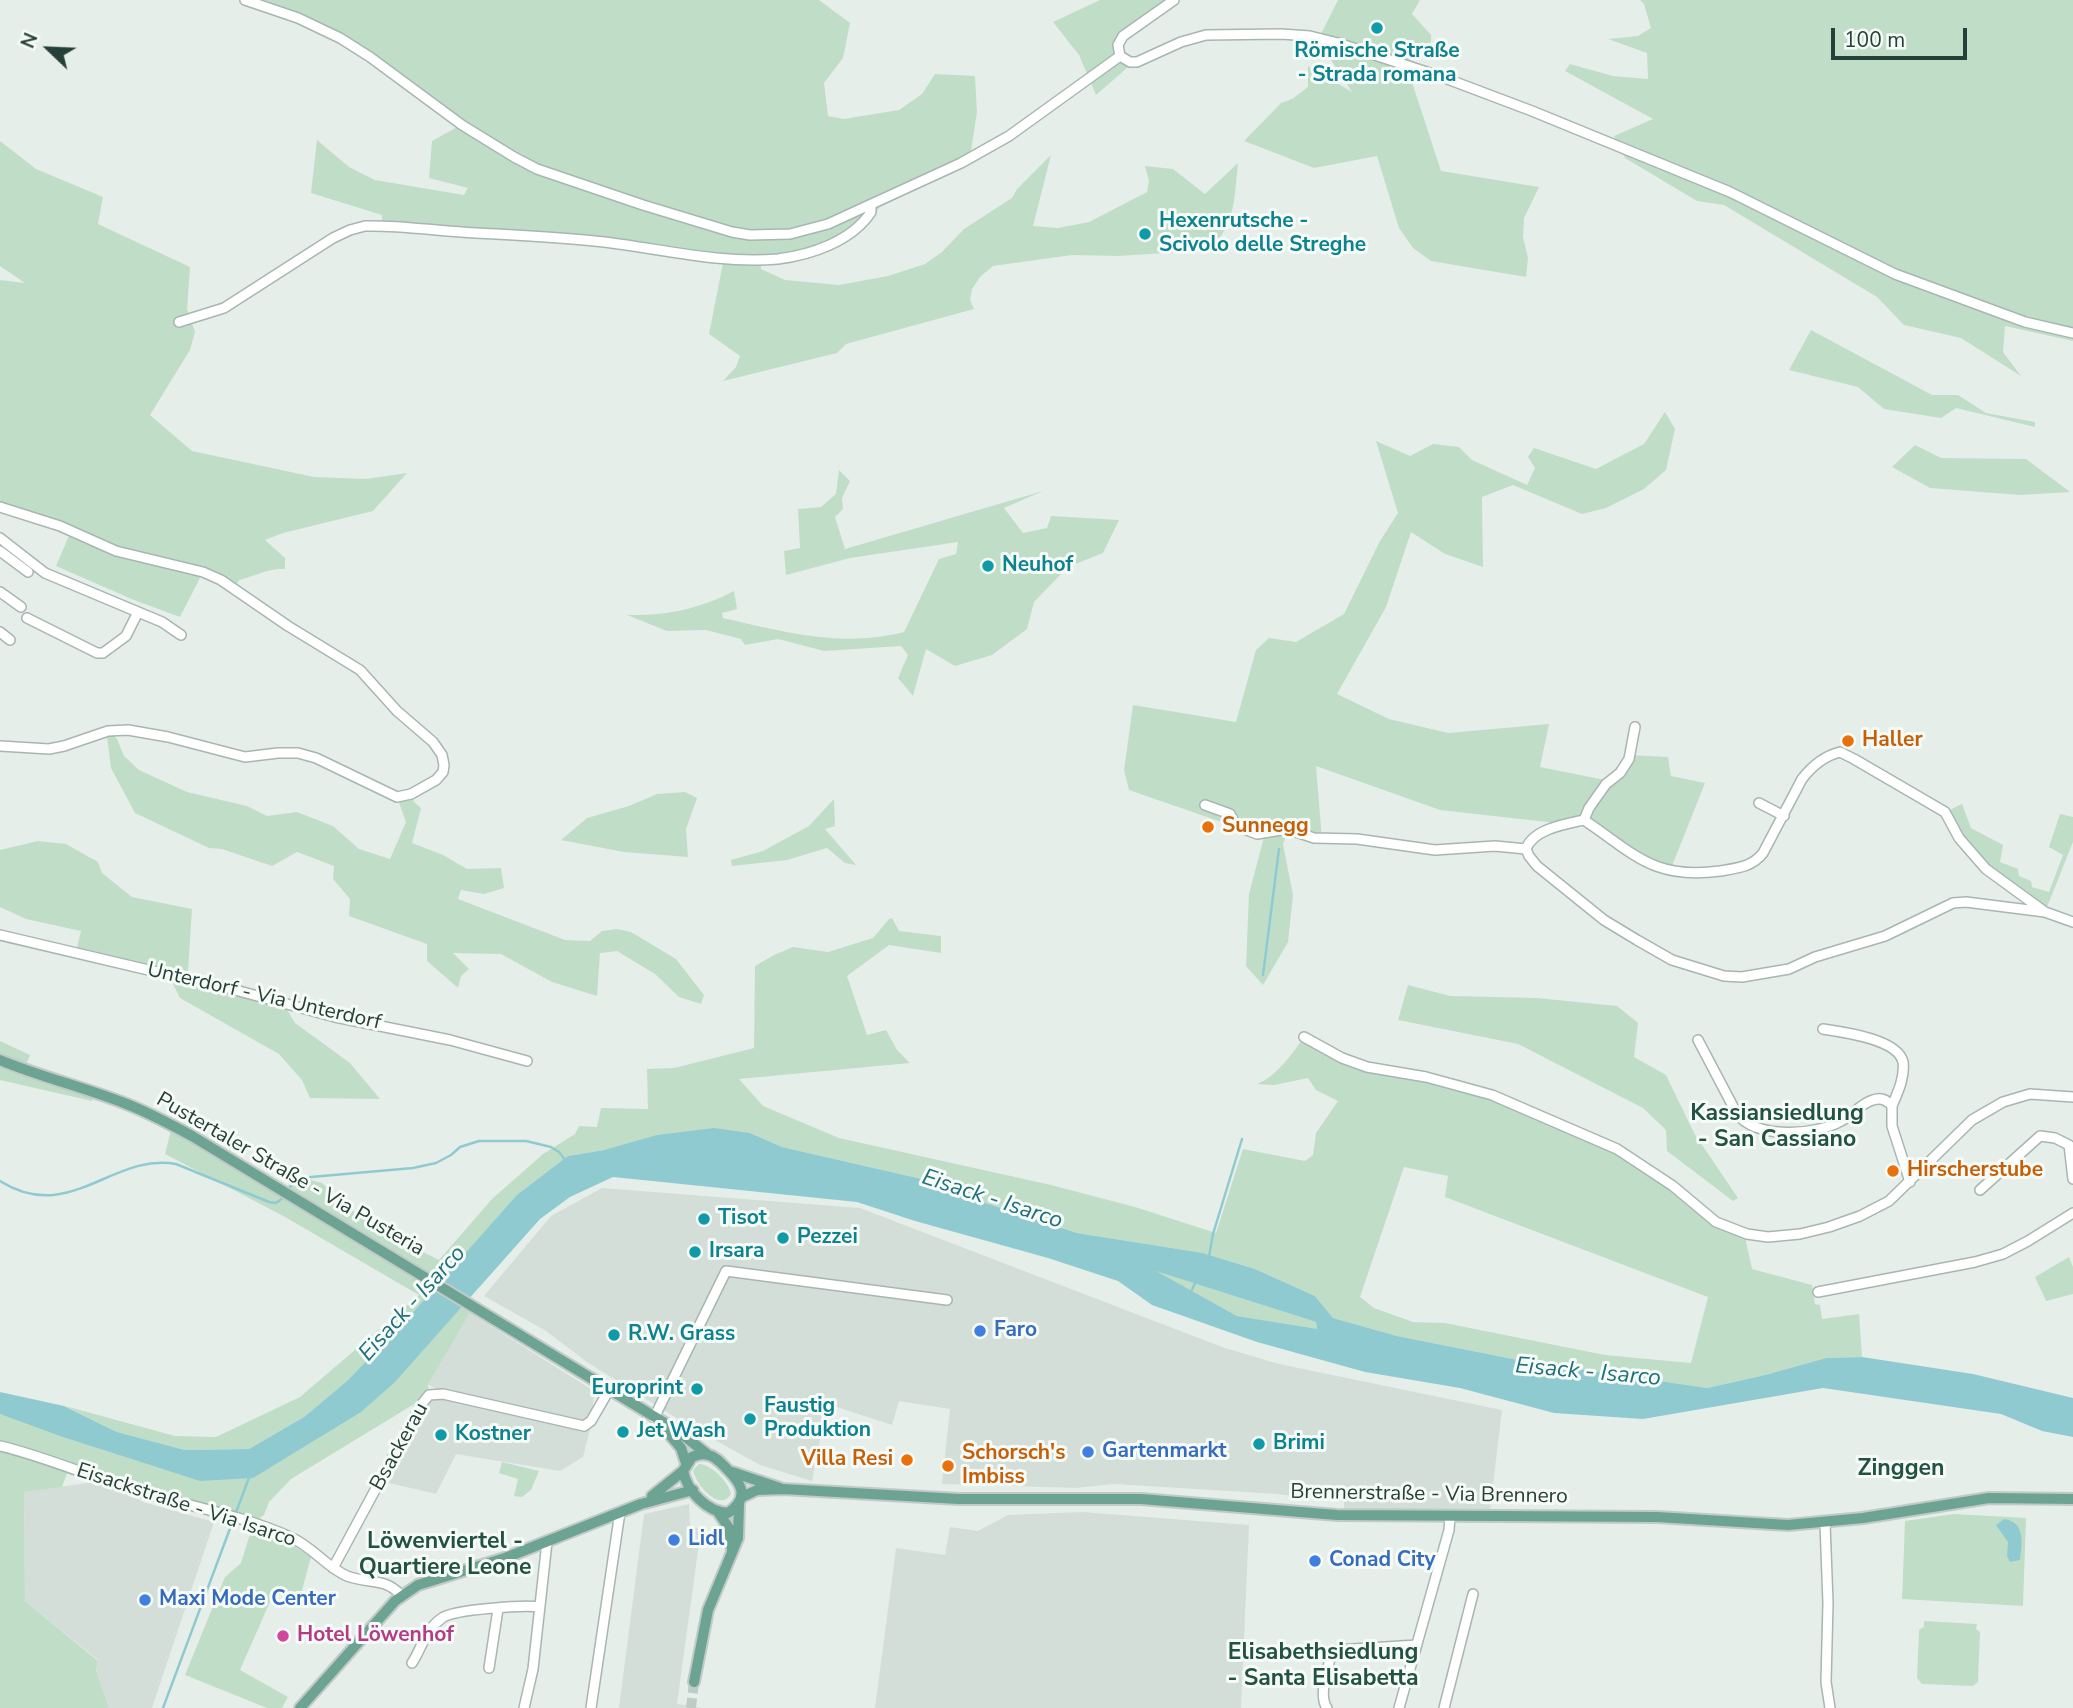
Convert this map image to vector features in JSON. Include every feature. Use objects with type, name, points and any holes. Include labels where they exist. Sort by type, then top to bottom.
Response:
[{"type":"main road","name":"Pustertaler Straße - Via Pusteria","points":[[0,1060],[153,1115],[201,1141],[654,1418],[678,1430],[707,1454]]},
{"type":"main road","name":"Pustertaler Straße - Via Pusteria","points":[[654,1418],[681,1448],[685,1467]]},
{"type":"main road","points":[[641,1504],[670,1484],[692,1457],[707,1454]]},
{"type":"main road","name":"Brennerstraße - Via Brennero","points":[[707,1454],[717,1459],[738,1480],[740,1500]]},
{"type":"main road","points":[[685,1467],[686,1482],[708,1508],[718,1512],[729,1528],[732,1550]]},
{"type":"main road","name":"Brennerstraße - Via Brennero","points":[[729,1471],[783,1489]]},
{"type":"main road","name":"Brennerstraße - Via Brennero","points":[[718,1512],[728,1513],[740,1500],[757,1490],[783,1489],[959,1500],[1141,1499],[1337,1515],[1615,1516],[1777,1525],[1825,1523],[1989,1498],[2073,1499]]},
{"type":"main road","points":[[300,1708],[401,1595],[429,1581],[472,1570],[641,1504],[693,1490]]},
{"type":"main road","points":[[695,1682],[702,1632],[717,1586],[738,1538],[740,1500]]},
{"type":"street","points":[[245,0],[298,18],[340,38],[370,57],[431,104],[537,169],[732,232],[771,236],[811,230],[871,206],[984,151],[1120,56]]},
{"type":"street","points":[[1174,0],[1123,36],[1118,45],[1120,56],[1130,62],[1137,62],[1181,42],[1206,35],[1230,33],[1301,36],[1338,43],[1442,77],[1532,111],[1730,192],[1895,274],[2025,322],[2073,333]]},
{"type":"street","points":[[179,322],[224,308],[349,230],[382,226],[604,242],[716,258],[780,258],[823,247],[849,234],[867,218],[871,206]]},
{"type":"street","points":[[0,507],[60,526],[116,551],[204,572],[221,580],[288,626],[360,670],[397,711],[433,742],[444,765],[443,772],[436,780],[411,794],[397,797],[316,758],[298,753],[245,757],[168,737],[128,730],[108,731],[49,749],[0,746]]},
{"type":"street","points":[[0,538],[45,573],[138,611],[181,635]]},
{"type":"street","points":[[0,551],[28,572]]},
{"type":"street","points":[[0,592],[21,607]]},
{"type":"street","points":[[27,618],[97,653],[103,653],[126,636],[138,611]]},
{"type":"street","points":[[0,632],[10,640]]},
{"type":"street","points":[[1584,820],[1606,784],[1620,773],[1629,759],[1635,727]]},
{"type":"street","points":[[1526,849],[1534,838],[1563,824],[1584,820],[1637,859],[1656,867],[1678,872],[1710,872],[1738,868],[1757,861],[1810,769],[1833,754],[1845,753],[1945,812],[1959,838],[1986,869],[2045,912]]},
{"type":"street","points":[[1759,803],[1784,816]]},
{"type":"street","points":[[1205,805],[1230,814],[1240,827],[1257,834],[1271,834],[1287,829],[1314,838],[1357,839],[1435,850],[1495,846],[1526,849]]},
{"type":"street","points":[[1526,849],[1537,866],[1615,927],[1672,960],[1724,976],[1742,977],[1789,969],[1815,957],[1885,936],[1953,903],[1966,902],[2045,912],[2073,922]]},
{"type":"street","name":"Unterdorf - Via Unterdorf","points":[[0,935],[202,981],[335,1017],[450,1040],[527,1061]]},
{"type":"street","points":[[1823,1029],[1882,1042],[1902,1058],[1901,1084],[1892,1106],[1892,1126],[1910,1182]]},
{"type":"street","points":[[1304,1037],[1342,1058],[1367,1067],[1426,1077],[1492,1096],[1617,1149],[1673,1186],[1709,1219],[1747,1234],[1768,1237],[1800,1234],[1829,1227],[1860,1216],[1889,1201],[1972,1120],[2003,1102],[2030,1094],[2073,1097]]},
{"type":"street","points":[[1698,1040],[1737,1114],[1744,1123],[1754,1128],[1792,1133],[1842,1121],[1870,1100],[1880,1098],[1887,1100],[1892,1106]]},
{"type":"street","points":[[1980,1190],[2040,1136],[2055,1138],[2069,1145],[2073,1179]]},
{"type":"street","points":[[1818,1292],[1975,1262],[2003,1254],[2073,1213]]},
{"type":"street","points":[[654,1418],[726,1271],[947,1300]]},
{"type":"street","name":"Bsackerau","points":[[333,1568],[421,1405],[429,1395],[443,1394],[583,1426],[591,1421],[609,1390]]},
{"type":"street","name":"Eisackstraße - Via Isarco","points":[[0,1446],[133,1490],[253,1523],[299,1541],[333,1568],[350,1577],[388,1584],[401,1595]]},
{"type":"street","points":[[591,1708],[620,1512]]},
{"type":"street","points":[[1399,1708],[1449,1530],[1450,1517]]},
{"type":"street","points":[[1825,1523],[1826,1682],[1830,1708]]},
{"type":"street","points":[[524,1708],[533,1669],[547,1542]]},
{"type":"street","points":[[1444,1708],[1473,1594]]},
{"type":"street","points":[[412,1663],[421,1649],[423,1637],[441,1619],[453,1613],[540,1607]]},
{"type":"street","points":[[489,1668],[498,1609]]},
{"type":"street","points":[[1327,1708],[1323,1702],[1324,1694],[1331,1654],[1336,1650],[1417,1645]]},
{"type":"shaded area","points":[[602,1188],[860,1208],[1222,1347],[1279,1364],[1502,1410],[1490,1510],[1344,1509],[1344,1502],[1277,1494],[1114,1484],[1076,1488],[942,1484],[950,1409],[899,1401],[892,1425],[827,1404],[812,1481],[760,1465],[686,1424],[587,1362],[546,1331],[484,1296],[551,1216]]},
{"type":"shaded area","points":[[470,1313],[594,1391],[591,1426],[583,1457],[560,1471],[456,1454],[436,1494],[389,1483],[437,1389],[427,1384]]},
{"type":"shaded area","points":[[94,1482],[124,1491],[143,1502],[214,1522],[152,1708],[109,1708],[96,1670],[98,1660],[25,1601],[24,1492]]},
{"type":"shaded area","points":[[689,1504],[690,1526],[701,1529],[677,1704],[703,1708],[619,1708],[644,1514]]},
{"type":"shaded area","points":[[1083,1512],[1249,1525],[1241,1708],[875,1708],[896,1548],[945,1555],[950,1527],[978,1531],[1008,1515]]},
{"type":"green space","points":[[253,0],[819,0],[850,23],[843,58],[824,83],[828,116],[844,119],[899,110],[922,94],[935,74],[975,76],[977,112],[969,164],[880,207],[866,224],[849,238],[802,260],[761,263],[761,269],[785,280],[839,285],[888,276],[925,264],[942,252],[964,229],[1012,198],[1017,189],[1051,155],[1033,226],[1058,228],[1089,222],[1147,192],[1149,181],[1145,166],[1173,169],[1205,194],[1238,163],[1232,209],[1225,229],[1211,250],[1118,256],[1072,255],[993,266],[980,277],[972,289],[970,300],[974,309],[846,344],[837,353],[723,381],[736,367],[740,356],[709,334],[724,258],[604,242],[382,226],[382,215],[311,193],[317,140],[349,167],[375,180],[464,195],[468,188],[429,178],[432,141],[461,125],[370,57]]},
{"type":"green space","points":[[1100,0],[1176,0],[1124,39],[1127,68],[1096,95],[1079,55],[1053,22]]},
{"type":"green space","points":[[1338,0],[1420,0],[1412,14],[1431,35],[1431,42],[1410,61],[1410,76],[1441,171],[1539,187],[1524,218],[1523,237],[1528,258],[1526,277],[1431,261],[1413,248],[1399,228],[1377,156],[1314,168],[1244,141],[1281,103],[1292,99],[1308,87],[1308,66],[1352,92],[1318,40]]},
{"type":"green space","points":[[1640,0],[2073,0],[2073,341],[2005,326],[2003,352],[2021,376],[1961,338],[1904,325],[1877,297],[1724,205],[1697,201],[1625,158],[1614,136],[1653,119],[1565,71],[1570,64],[1613,76],[1648,79],[1647,53],[1608,39],[1638,36],[1651,28],[1644,4]]},
{"type":"green space","points":[[0,141],[36,169],[103,197],[98,224],[190,267],[187,309],[195,332],[190,350],[150,415],[192,451],[314,477],[366,479],[407,473],[373,511],[265,540],[285,558],[285,569],[267,571],[239,580],[235,588],[203,572],[180,617],[56,566],[71,531],[0,507],[0,280],[25,283],[0,266]]},
{"type":"green space","points":[[1811,330],[1932,395],[1958,395],[1986,413],[2035,422],[2035,427],[1956,408],[1941,418],[1884,409],[1858,387],[1789,370]]},
{"type":"green space","points":[[1665,412],[1675,429],[1666,470],[1644,489],[1606,508],[1582,514],[1513,485],[1482,497],[1483,567],[1445,554],[1411,532],[1386,607],[1337,694],[1389,719],[1448,733],[1549,724],[1540,767],[1605,780],[1628,755],[1668,757],[1671,776],[1705,783],[1670,871],[1659,870],[1583,826],[1440,810],[1316,766],[1322,840],[1310,841],[1287,834],[1283,844],[1293,895],[1288,942],[1263,985],[1246,966],[1249,894],[1264,837],[1249,836],[1227,824],[1129,790],[1124,770],[1133,705],[1236,722],[1256,650],[1269,638],[1296,642],[1344,614],[1380,541],[1398,513],[1376,441],[1410,456],[1433,444],[1459,447],[1472,460],[1527,485],[1535,468],[1528,457],[1534,448],[1596,469],[1644,444]]},
{"type":"green space","points":[[1915,445],[1941,458],[2026,459],[2070,492],[2020,495],[1930,488],[1892,467]]},
{"type":"green space","points":[[839,470],[850,481],[842,498],[843,509],[835,517],[845,549],[1043,491],[1004,508],[1023,533],[1047,528],[1051,516],[1119,520],[1103,553],[1068,567],[1034,602],[1027,629],[992,655],[955,666],[926,649],[913,696],[898,678],[908,655],[901,646],[824,651],[778,639],[745,645],[741,639],[706,630],[667,631],[627,615],[682,610],[734,591],[737,609],[722,613],[723,618],[791,633],[835,638],[880,637],[904,632],[939,559],[956,554],[958,542],[850,558],[786,575],[784,551],[800,548],[798,509],[821,507],[836,494]]},
{"type":"green space","points":[[106,728],[117,739],[124,756],[139,770],[187,792],[247,806],[267,816],[297,812],[333,826],[359,849],[390,859],[406,822],[397,797],[411,794],[414,802],[421,808],[412,843],[443,855],[467,869],[501,868],[504,888],[484,894],[461,890],[458,899],[565,940],[590,941],[602,931],[617,929],[631,932],[676,959],[704,995],[701,1004],[679,997],[655,974],[617,951],[600,953],[597,996],[552,982],[501,954],[453,953],[469,969],[461,976],[458,988],[427,961],[427,944],[349,916],[350,899],[333,879],[334,866],[297,852],[272,866],[222,849],[209,848],[135,813],[111,768]]},
{"type":"green space","points":[[685,792],[697,798],[686,829],[688,857],[624,852],[561,840],[587,818],[629,806],[657,794]]},
{"type":"green space","points":[[834,799],[835,826],[825,829],[856,865],[845,863],[827,848],[787,860],[732,866],[731,860],[763,851],[809,826]]},
{"type":"green space","points":[[1962,804],[1971,828],[2003,845],[2000,862],[2018,869],[2019,876],[2031,881],[2032,887],[2049,892],[2063,855],[2049,847],[2060,814],[2073,817],[2073,842],[2045,912],[1986,869],[1945,812]]},
{"type":"green space","points":[[38,841],[66,844],[98,862],[102,873],[132,897],[192,909],[188,972],[280,998],[295,1023],[350,1063],[380,1099],[310,1098],[302,1080],[279,1054],[180,998],[170,978],[75,956],[81,931],[26,919],[0,907],[0,850]]},
{"type":"green space","points":[[892,918],[899,931],[941,936],[941,953],[889,945],[847,976],[867,1035],[886,1030],[897,1050],[910,1063],[739,1079],[763,1106],[839,1138],[1051,1185],[1135,1207],[1216,1233],[1243,1149],[1305,1161],[1313,1155],[1316,1133],[1338,1101],[1316,1090],[1308,1078],[1274,1085],[1257,1084],[1277,1070],[1304,1037],[1342,1058],[1492,1096],[1617,1149],[1709,1219],[1747,1234],[1746,1242],[1752,1269],[1812,1285],[1815,1304],[1820,1305],[1822,1319],[1859,1314],[1862,1357],[1826,1358],[1707,1388],[1518,1360],[1397,1336],[1333,1318],[1315,1296],[1255,1269],[1203,1253],[1077,1233],[972,1199],[948,1185],[782,1147],[750,1133],[568,1156],[478,1240],[347,1381],[304,1417],[249,1449],[185,1450],[117,1432],[65,1406],[175,1436],[216,1437],[300,1397],[419,1295],[285,1217],[165,1154],[171,1130],[285,1192],[290,1183],[299,1177],[322,1183],[377,1229],[439,1260],[492,1199],[543,1154],[575,1134],[579,1126],[597,1127],[601,1108],[648,1109],[647,1069],[674,1068],[754,1048],[755,966],[793,947],[828,952],[873,938]],"holes":[[[1404,1167],[1448,1176],[1445,1197],[1708,1297],[1691,1363],[1605,1355],[1445,1323],[1413,1322],[1374,1308],[1360,1297]]]},
{"type":"green space","points":[[1408,985],[1450,996],[1537,998],[1617,1006],[1638,1023],[1634,1057],[1666,1075],[1694,1133],[1738,1198],[1733,1201],[1667,1151],[1666,1130],[1643,1108],[1518,1044],[1398,1020]]},
{"type":"green space","points":[[0,1041],[30,1055],[22,1074],[93,1097],[92,1101],[0,1080]]},
{"type":"green space","points":[[2069,1257],[2073,1267],[2073,1294],[2046,1301],[2035,1277]]},
{"type":"green space","points":[[1151,1269],[1316,1322],[1317,1330],[1237,1316]]},
{"type":"green space","points":[[460,1307],[470,1313],[428,1384],[429,1395],[291,1479],[269,1502],[264,1515],[253,1523],[69,1468],[62,1487],[24,1492],[25,1601],[98,1661],[96,1670],[109,1708],[0,1708],[0,1414],[253,1478],[447,1322]]},
{"type":"green space","points":[[502,1462],[539,1471],[531,1490],[522,1497],[514,1496],[518,1479],[499,1473]]},
{"type":"green space","points":[[699,1464],[709,1467],[723,1479],[731,1494],[726,1499],[715,1498],[703,1489],[693,1470]]},
{"type":"green space","points":[[1954,1514],[2026,1518],[2023,1606],[1902,1599],[1905,1521]]},
{"type":"green space","points":[[251,1531],[289,1543],[311,1557],[301,1594],[273,1595],[240,1670],[288,1697],[282,1708],[267,1708],[185,1675],[225,1577],[241,1563]]},
{"type":"green space","points":[[1924,1621],[1977,1624],[1976,1629],[1980,1632],[1978,1682],[1973,1686],[1922,1684],[1917,1678],[1919,1630],[1924,1627]]},
{"type":"water","name":"Eisack - Isarco","points":[[714,1128],[750,1133],[782,1147],[948,1185],[973,1199],[1077,1233],[1203,1253],[1255,1269],[1315,1296],[1333,1318],[1397,1336],[1518,1360],[1707,1388],[1826,1358],[1862,1357],[1973,1374],[2073,1398],[2073,1437],[2042,1431],[2001,1414],[1823,1388],[1643,1419],[1554,1413],[1460,1388],[1365,1372],[1257,1342],[1152,1305],[1118,1281],[857,1202],[613,1177],[570,1197],[540,1219],[394,1383],[361,1412],[253,1478],[200,1481],[0,1414],[0,1392],[64,1406],[117,1432],[185,1450],[249,1449],[304,1417],[347,1381],[407,1319],[517,1195],[568,1156],[604,1150],[657,1135]],"holes":[[[1156,1271],[1316,1322],[1317,1329],[1237,1316]]]},
{"type":"water","points":[[2004,1519],[2016,1524],[2019,1529],[2022,1541],[2020,1560],[2010,1562],[2007,1556],[2008,1542],[1996,1525]]},
{"type":"waterway","points":[[1263,975],[1279,849]]},
{"type":"waterway","points":[[1209,1256],[1213,1234],[1242,1139]]},
{"type":"waterway","points":[[289,1188],[297,1180],[311,1177],[413,1168],[436,1163],[460,1147],[479,1141],[526,1141],[551,1147],[566,1161]]},
{"type":"waterway","points":[[0,1181],[25,1192],[48,1195],[70,1192],[132,1168],[153,1163],[176,1164],[269,1202],[276,1203],[283,1198]]},
{"type":"waterway","points":[[1190,1294],[1196,1281]]},
{"type":"waterway","points":[[163,1708],[250,1475]]},
{"type":"tunnel","points":[[691,1708],[694,1682]]},
{"type":"place","name":"Römische Straße - Strada romana","points":[[1377,28]]},
{"type":"place","name":"Hexenrutsche - Scivolo delle Streghe","points":[[1145,234]]},
{"type":"place","name":"Neuhof","points":[[988,566]]},
{"type":"place","name":"Haller","points":[[1848,741]]},
{"type":"place","name":"Sunnegg","points":[[1208,827]]},
{"type":"place","name":"Hirscherstube","points":[[1893,1171]]},
{"type":"place","name":"Tisot","points":[[704,1219]]},
{"type":"place","name":"Pezzei","points":[[783,1238]]},
{"type":"place","name":"Irsara","points":[[695,1252]]},
{"type":"place","name":"Faro","points":[[980,1331]]},
{"type":"place","name":"R.W. Grass","points":[[614,1335]]},
{"type":"place","name":"Europrint","points":[[697,1389]]},
{"type":"place","name":"Faustig Produktion","points":[[750,1419]]},
{"type":"place","name":"Jet Wash","points":[[623,1432]]},
{"type":"place","name":"Kostner","points":[[441,1435]]},
{"type":"place","name":"Brimi","points":[[1259,1444]]},
{"type":"place","name":"Gartenmarkt","points":[[1088,1452]]},
{"type":"place","name":"Villa Resi","points":[[907,1460]]},
{"type":"place","name":"Schorsch's Imbiss","points":[[948,1466]]},
{"type":"place","name":"Lidl","points":[[674,1540]]},
{"type":"place","name":"Conad City","points":[[1315,1561]]},
{"type":"place","name":"Maxi Mode Center","points":[[145,1600]]},
{"type":"place","name":"Hotel Löwenhof","points":[[283,1636]]},
{"type":"district","name":"Kassiansiedlung - San Cassiano","points":[[1777,1127]]},
{"type":"district","name":"Zinggen","points":[[1901,1469]]},
{"type":"district","name":"Löwenviertel - Quartiere Leone","points":[[445,1555]]},
{"type":"district","name":"Elisabethsiedlung - Santa Elisabetta","points":[[1323,1666]]}]
